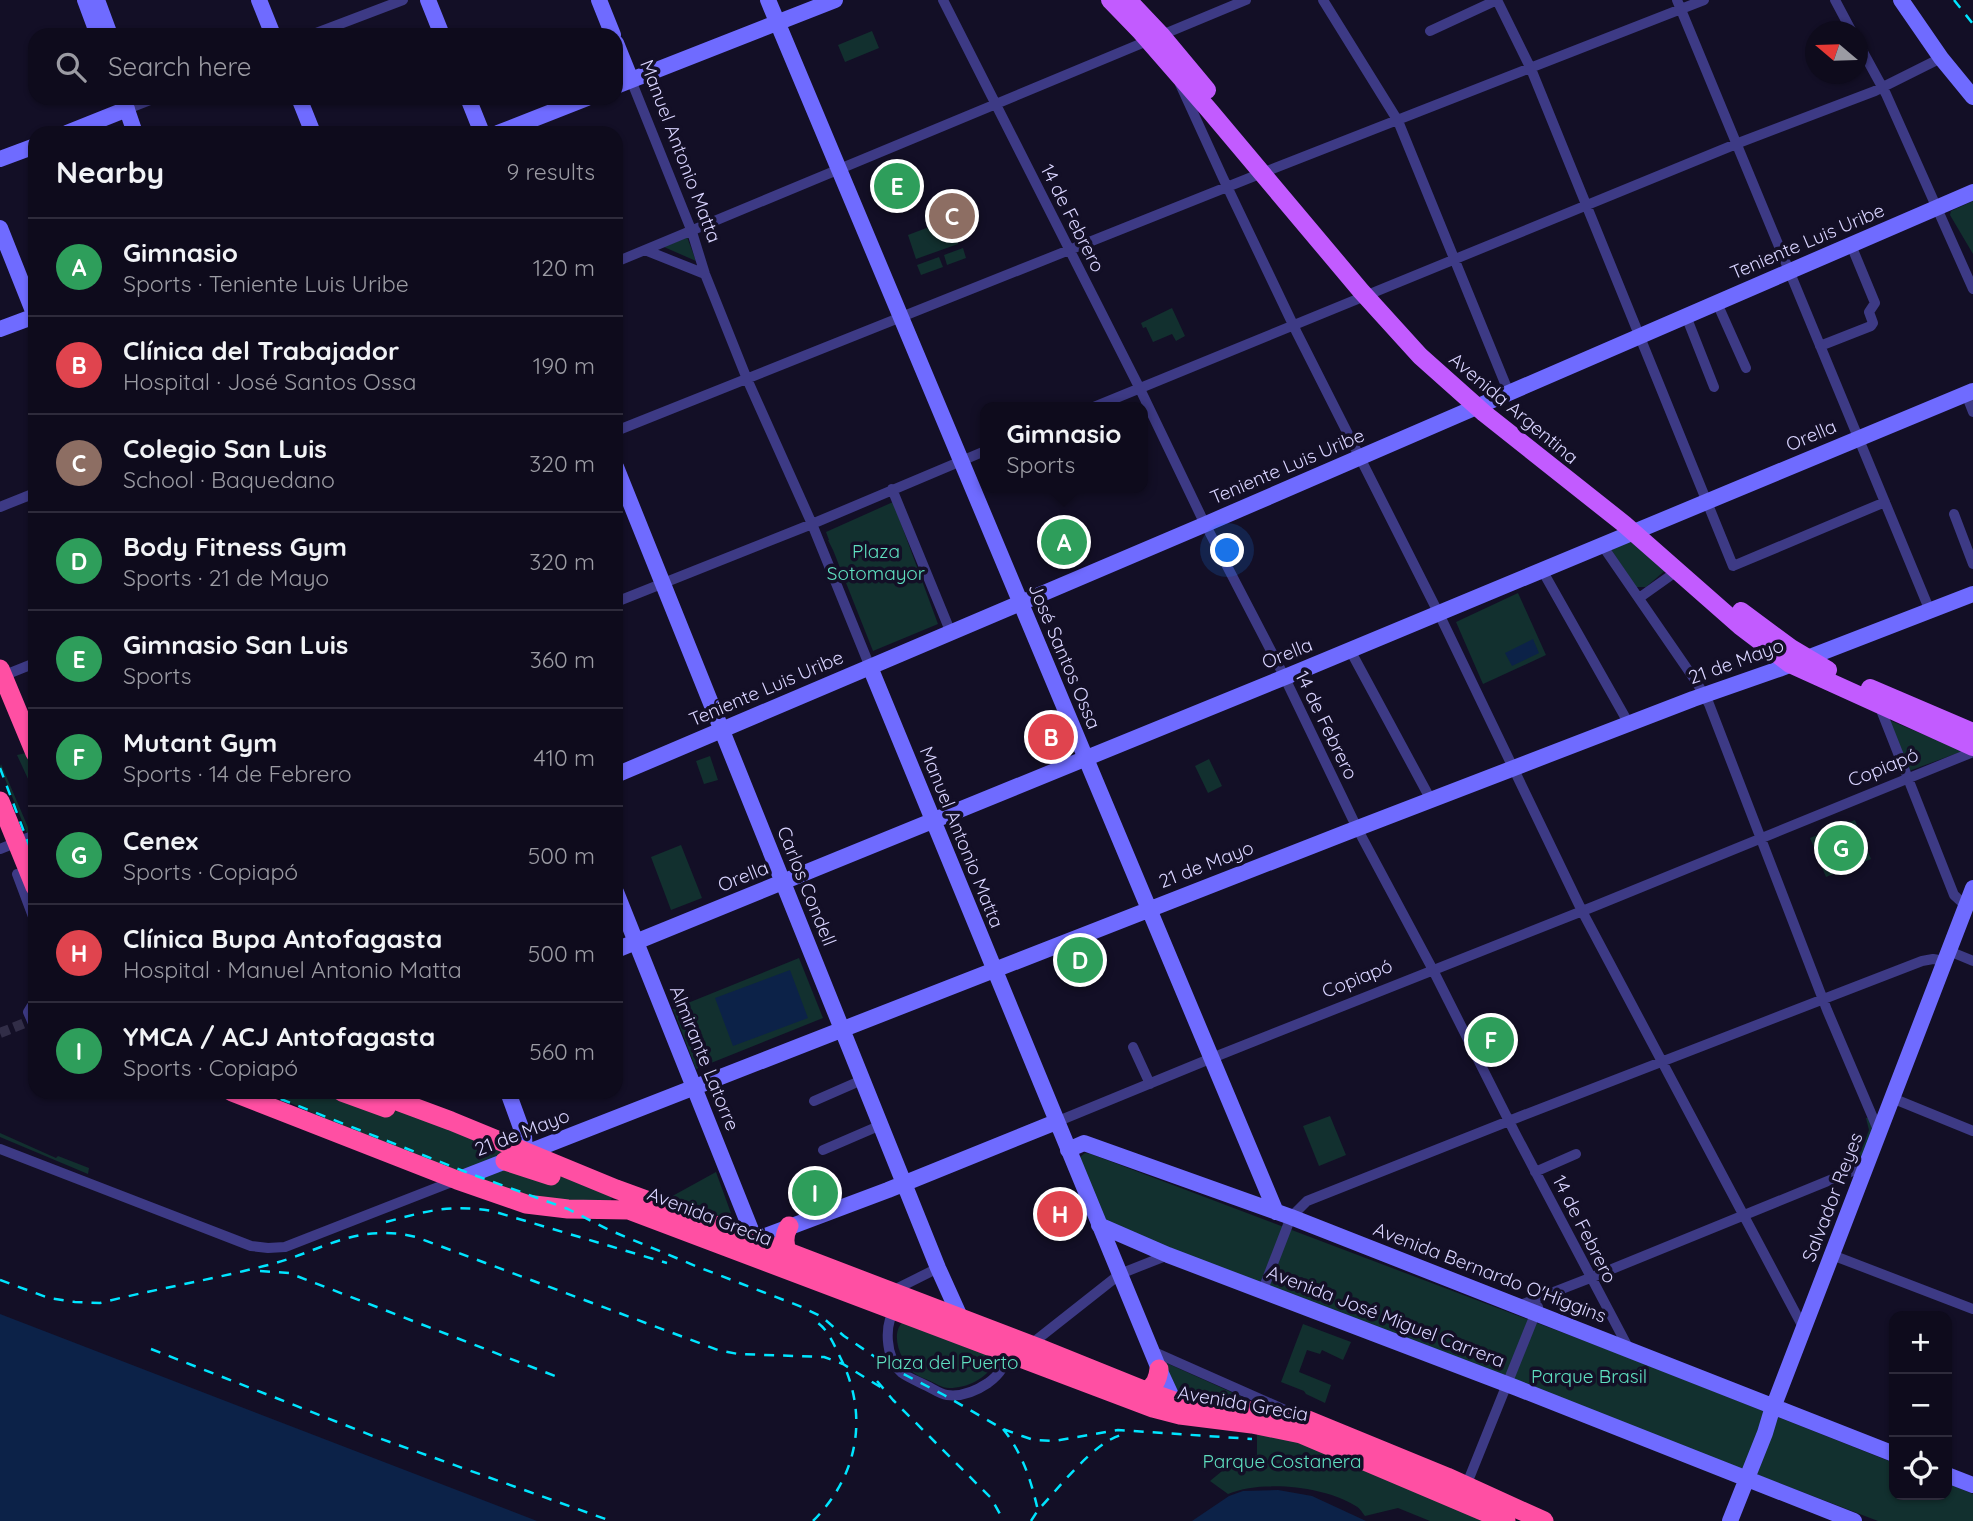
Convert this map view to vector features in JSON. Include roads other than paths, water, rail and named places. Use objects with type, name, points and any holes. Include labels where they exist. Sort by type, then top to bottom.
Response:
[{"type":"highway","points":[[1,674],[28,737]]},
{"type":"highway","points":[[0,800],[28,870]]},
{"type":"highway","name":"Avenida Grecia","points":[[250,1099],[526,1204],[568,1209],[629,1210],[762,1261],[961,1319],[1005,1344],[1030,1345],[1146,1391],[1177,1408],[1301,1434],[1506,1521]]},
{"type":"highway","points":[[361,1099],[427,1123],[451,1122]]},
{"type":"highway","name":"Avenida Grecia","points":[[391,1099],[597,1182],[788,1252],[1153,1408],[1281,1415],[1308,1420],[1544,1521]]},
{"type":"highway","points":[[505,1161],[588,1188],[597,1182]]},
{"type":"highway","points":[[788,1252],[784,1238],[789,1226]]},
{"type":"highway","points":[[722,1245],[755,1240],[755,1247],[762,1261]]},
{"type":"highway","points":[[1146,1391],[1156,1382],[1159,1369]]},
{"type":"main road","name":"Avenida Argentina","points":[[1110,0],[1155,39],[1372,294],[1420,356],[1753,622],[1797,661],[1973,732]]},
{"type":"main road","name":"Avenida Argentina","points":[[1128,0],[1173,69],[1268,171]]},
{"type":"main road","name":"Avenida Argentina","points":[[1637,530],[1677,571],[1740,626],[1797,661],[1879,705],[1973,749]]},
{"type":"street","points":[[85,0],[95,28]]},
{"type":"street","points":[[97,0],[107,28]]},
{"type":"street","points":[[259,0],[270,28]]},
{"type":"street","points":[[330,28],[403,0]]},
{"type":"street","points":[[428,0],[439,28]]},
{"type":"street","points":[[599,0],[610,28]]},
{"type":"street","name":"José Santos Ossa","points":[[768,0],[1212,1058],[1284,1214]]},
{"type":"street","points":[[624,83],[835,0]]},
{"type":"street","name":"14 de Febrero","points":[[943,0],[1147,402]]},
{"type":"street","points":[[623,259],[1246,0]]},
{"type":"street","points":[[1323,0],[1398,121],[1509,393]]},
{"type":"street","points":[[1430,31],[1497,0],[1531,69],[1732,566],[1885,502]]},
{"type":"street","points":[[623,428],[1227,187],[1531,69],[1679,5],[1704,0]]},
{"type":"street","points":[[1835,0],[1846,21]]},
{"type":"street","points":[[1901,0],[1941,58],[1973,97]]},
{"type":"street","points":[[1679,5],[1930,611]]},
{"type":"street","points":[[1106,402],[1736,144],[1882,88],[1941,58]]},
{"type":"street","points":[[1868,62],[1937,208],[1968,263],[1973,289]]},
{"type":"street","points":[[1173,69],[1294,326],[1438,612],[1582,911],[1804,1329]]},
{"type":"street","name":"Manuel Antonio Matta","points":[[624,83],[692,232],[705,274],[747,379],[812,524],[1056,1122],[1177,1408]]},
{"type":"street","points":[[82,126],[126,105]]},
{"type":"street","points":[[130,105],[134,126]]},
{"type":"street","points":[[131,105],[142,126]]},
{"type":"street","points":[[302,105],[310,126]]},
{"type":"street","points":[[471,105],[479,126]]},
{"type":"street","points":[[516,126],[569,105]]},
{"type":"street","points":[[0,159],[28,149]]},
{"type":"street","name":"Teniente Luis Uribe","points":[[623,772],[1206,524],[1973,192]]},
{"type":"street","points":[[0,228],[28,298]]},
{"type":"street","points":[[1820,346],[1873,324],[1869,312],[1875,303],[1852,245]]},
{"type":"street","name":"Manuel Antonio Matta","points":[[645,250],[705,274]]},
{"type":"street","points":[[1717,303],[1746,369]]},
{"type":"street","points":[[1686,316],[1714,387]]},
{"type":"street","points":[[0,329],[28,319]]},
{"type":"street","points":[[1969,392],[1973,412]]},
{"type":"street","name":"Orella","points":[[623,947],[1284,678],[1969,392]]},
{"type":"street","name":"14 de Febrero","points":[[1148,404],[1357,828],[1433,970],[1590,1279],[1629,1349]]},
{"type":"street","points":[[623,599],[980,453]]},
{"type":"street","name":"Carlos Condell","points":[[623,484],[938,1268],[961,1319]]},
{"type":"street","points":[[892,489],[951,633]]},
{"type":"street","points":[[0,508],[28,497]]},
{"type":"street","points":[[1954,514],[1973,564]]},
{"type":"street","points":[[1602,545],[1704,695],[1823,1000],[1879,1132]]},
{"type":"street","points":[[1542,570],[1629,724]]},
{"type":"street","points":[[1639,598],[1677,571]]},
{"type":"street","name":"21 de Mayo","points":[[457,1180],[1357,828],[1973,594]]},
{"type":"street","points":[[1744,599],[1753,622]]},
{"type":"street","points":[[1350,650],[1431,800]]},
{"type":"street","points":[[1,674],[28,665]]},
{"type":"street","points":[[1879,705],[1954,895],[1966,906]]},
{"type":"street","name":"Copiapó","points":[[755,1240],[904,1183],[1761,839],[1908,779],[1973,749]]},
{"type":"street","points":[[18,874],[28,902]]},
{"type":"street","name":"Salvador Reyes","points":[[1730,1521],[1973,888]]},
{"type":"street","name":"Almirante Latorre","points":[[623,910],[755,1240]]},
{"type":"street","points":[[1262,1292],[1284,1214],[1307,1202],[1922,961],[1947,956],[1973,961]]},
{"type":"street","points":[[1133,1047],[1150,1084]]},
{"type":"street","points":[[814,1101],[862,1080]]},
{"type":"street","points":[[1892,1098],[1973,1131]]},
{"type":"street","points":[[511,1099],[524,1136],[525,1153]]},
{"type":"street","points":[[823,1150],[881,1125]]},
{"type":"street","name":"Avenida Bernardo O'Higgins","points":[[1068,1150],[1084,1143],[1284,1214],[1889,1452]]},
{"type":"street","points":[[0,1149],[251,1246],[268,1248],[285,1247],[457,1180]]},
{"type":"street","points":[[1535,1172],[1576,1154]]},
{"type":"street","points":[[1518,1306],[1590,1279],[1867,1164]]},
{"type":"street","name":"Avenida José Miguel Carrera","points":[[1099,1225],[1262,1292],[1506,1384],[1854,1521]]},
{"type":"street","points":[[1030,1345],[1120,1274],[1168,1255]]},
{"type":"street","points":[[1832,1255],[1973,1309]]},
{"type":"street","points":[[938,1268],[900,1287],[888,1335],[891,1351],[903,1374],[944,1395],[969,1393],[986,1384],[1001,1371],[1006,1362],[1005,1344]]},
{"type":"street","points":[[1466,1486],[1534,1313],[1548,1293]]},
{"type":"street","name":"Avenida Grecia","points":[[1152,1350],[1308,1420]]},
{"type":"street","points":[[1952,1477],[1973,1485]]},
{"type":"water","points":[[1533,639],[1539,653],[1512,666],[1505,653]]},
{"type":"water","points":[[790,970],[808,1018],[733,1046],[715,998]]},
{"type":"water","points":[[0,1314],[537,1521],[0,1521]]},
{"type":"water","points":[[1278,1490],[1312,1496],[1366,1521],[1192,1521],[1229,1496],[1243,1491]]},
{"type":"tunnel","points":[[0,1033],[28,1022]]},
{"type":"railway","points":[[1954,0],[1973,24]]},
{"type":"railway","points":[[0,768],[28,842]]},
{"type":"railway","points":[[281,1099],[568,1209],[609,1230],[802,1307],[822,1317],[844,1336],[890,1367],[1003,1429],[1022,1436],[1054,1441],[1118,1430],[1252,1439]]},
{"type":"railway","points":[[386,1222],[438,1210],[463,1208],[492,1211],[667,1263]]},
{"type":"railway","points":[[0,1280],[49,1298],[100,1303],[264,1266],[355,1236],[394,1233],[416,1237],[718,1350],[738,1354],[824,1357],[843,1364],[882,1388]]},
{"type":"railway","points":[[260,1271],[289,1273],[555,1376]]},
{"type":"railway","points":[[813,1521],[840,1485],[849,1465],[856,1423],[850,1380],[831,1339],[818,1323]]},
{"type":"railway","points":[[151,1349],[373,1436],[611,1521]]},
{"type":"railway","points":[[877,1381],[991,1498],[1004,1521]]},
{"type":"railway","points":[[1003,1429],[1026,1470],[1039,1515]]},
{"type":"railway","points":[[1031,1521],[1088,1456],[1121,1435]]},
{"type":"place","name":"Gimnasio San Luis","points":[[897,186]]},
{"type":"place","name":"Colegio San Luis","points":[[952,216]]},
{"type":"place","name":"Gimnasio","points":[[1064,542]]},
{"type":"place","name":"Clínica del Trabajador","points":[[1051,737]]},
{"type":"place","name":"Cenex","points":[[1841,848]]},
{"type":"place","name":"Body Fitness Gym","points":[[1080,960]]},
{"type":"place","name":"Mutant Gym","points":[[1491,1040]]},
{"type":"place","name":"YMCA / ACJ Antofagasta","points":[[815,1193]]},
{"type":"place","name":"Clínica Bupa Antofagasta","points":[[1060,1214]]},
{"type":"park label","name":"Plaza Sotomayor","points":[[876,562]]},
{"type":"park label","name":"Plaza del Puerto","points":[[947,1362]]},
{"type":"park label","name":"Parque Brasil","points":[[1589,1376]]},
{"type":"park label","name":"Parque Costanera","points":[[1282,1461]]}]
